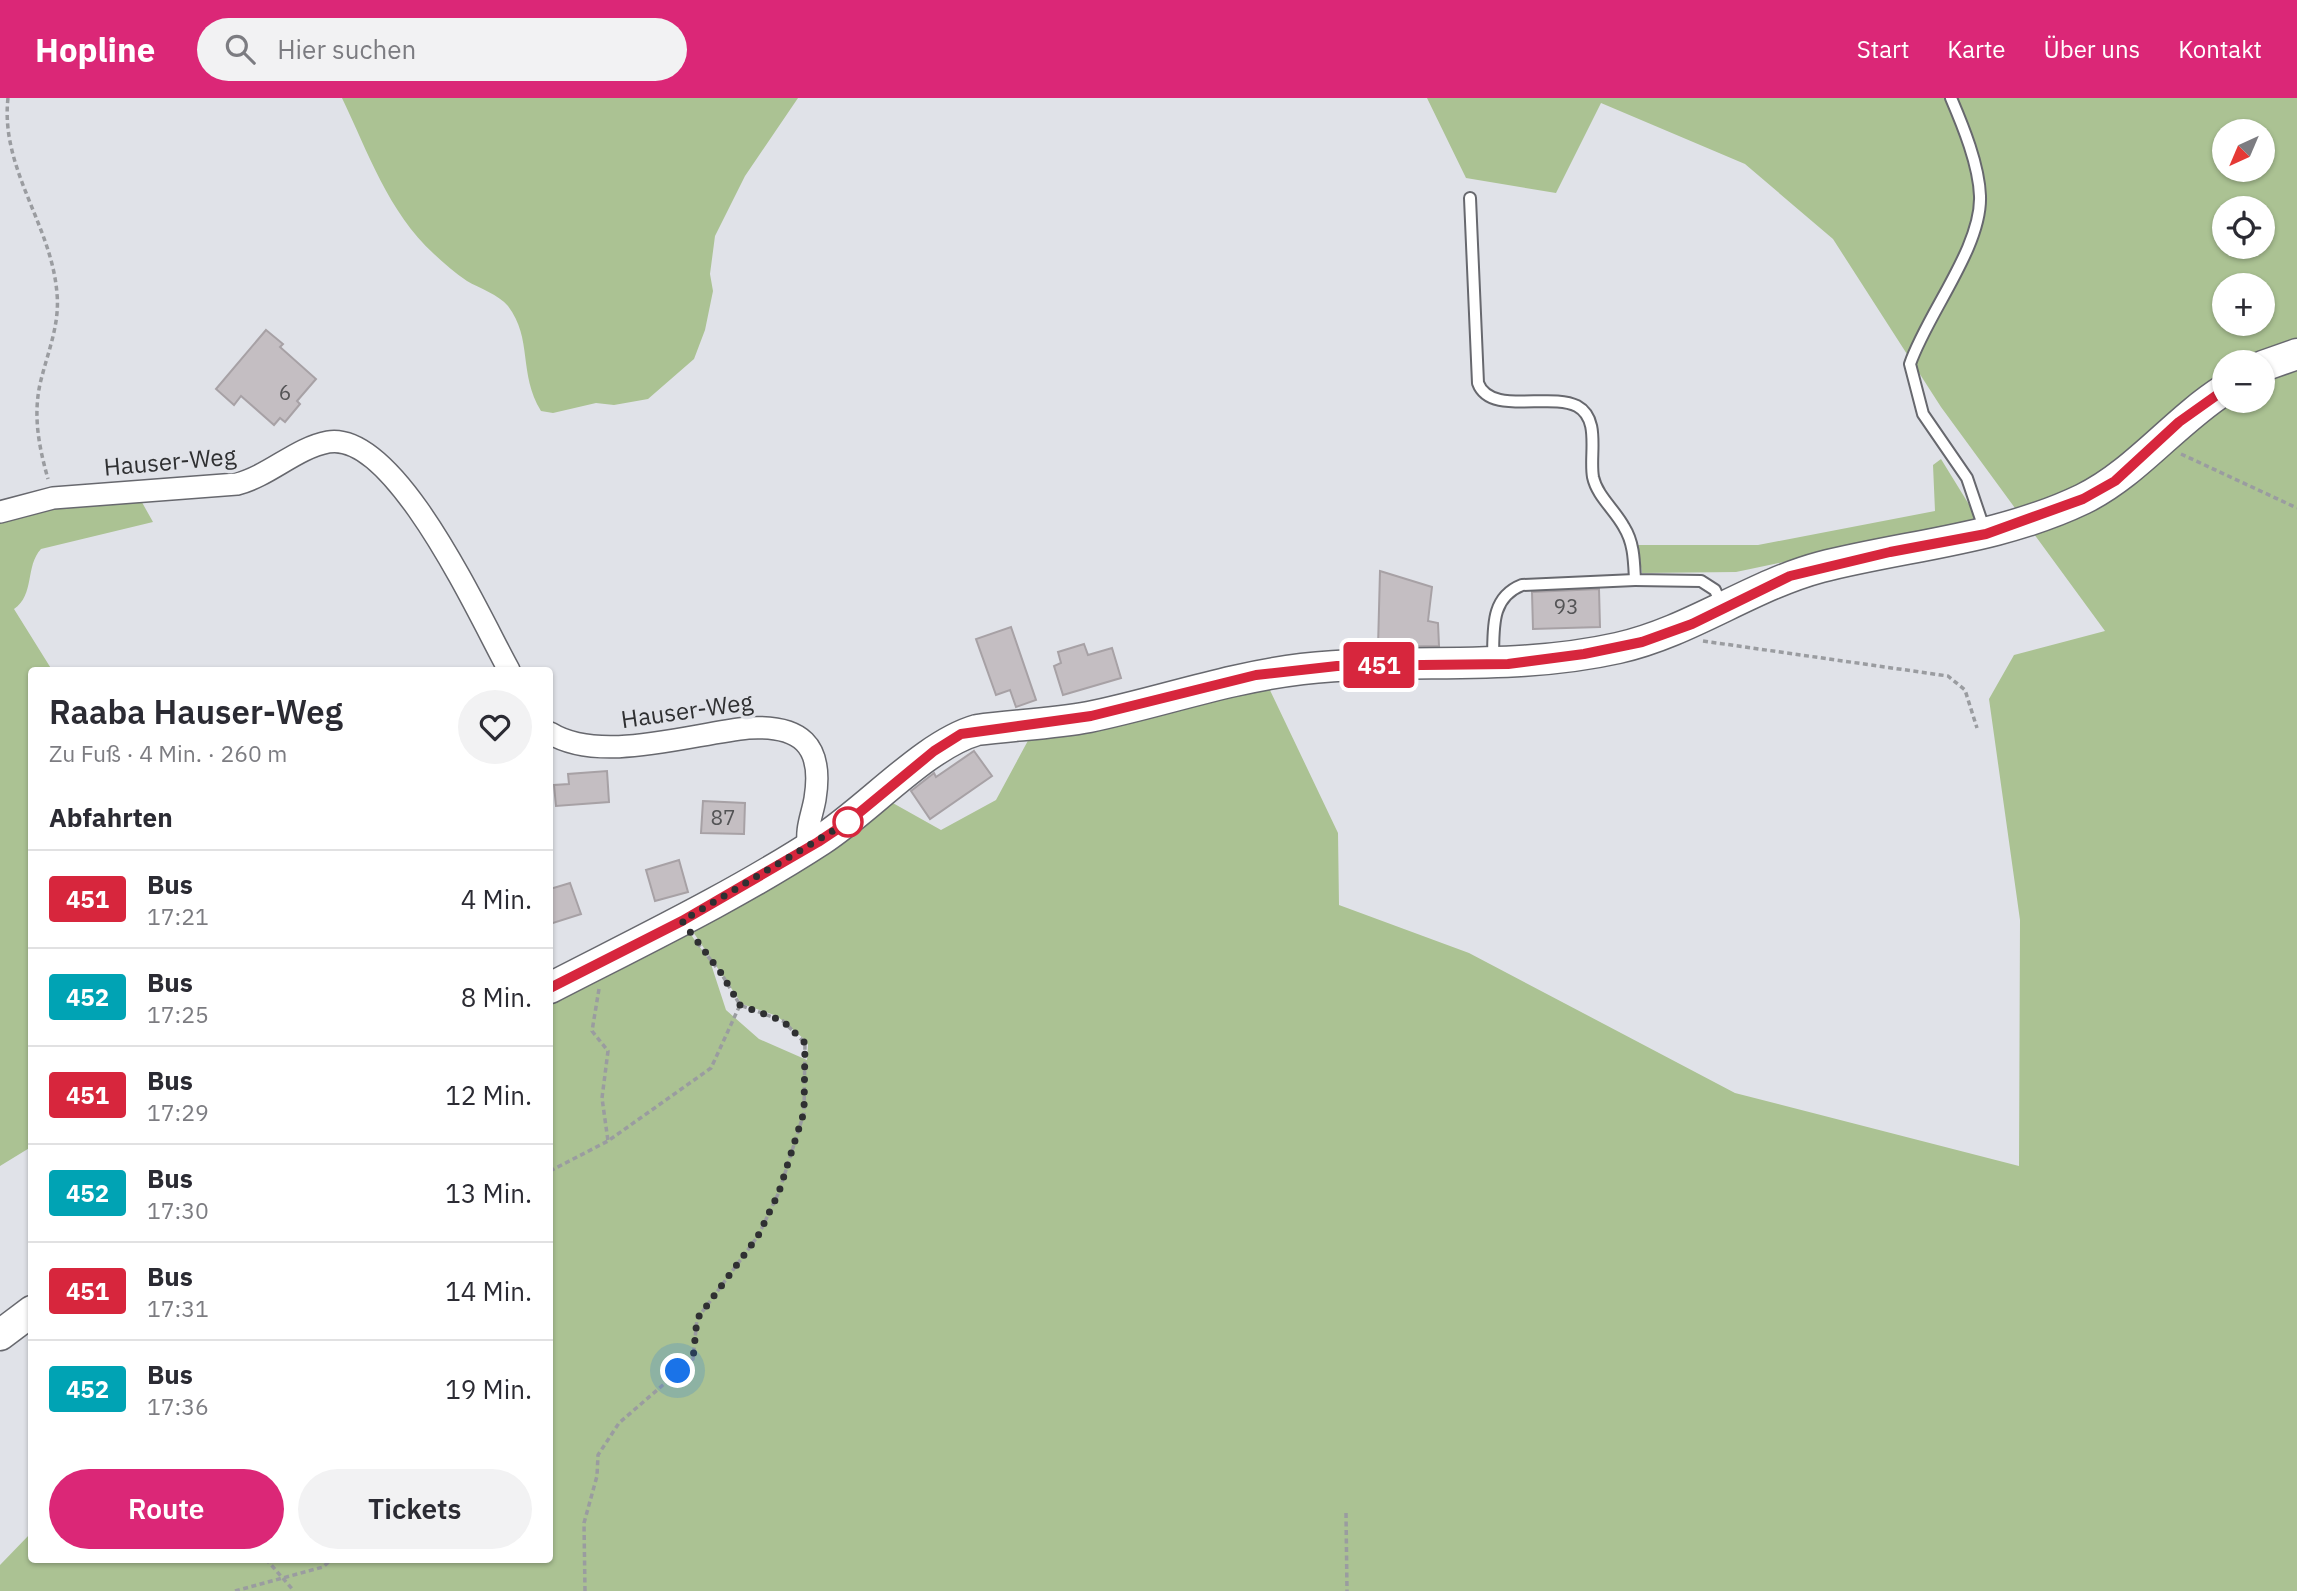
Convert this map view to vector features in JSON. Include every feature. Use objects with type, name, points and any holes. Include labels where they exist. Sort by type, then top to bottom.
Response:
[{"type":"street","points":[[2275,362],[2297,354]]},
{"type":"street","points":[[553,986],[682,921],[809,847],[848,822],[947,741],[977,730],[1091,716],[1227,680],[1303,669],[1492,664],[1618,648],[1692,624],[1800,573],[1986,534],[2083,499],[2115,481],[2212,399]]},
{"type":"street","name":"Hauser-Weg","points":[[0,512],[53,498],[237,484],[264,475],[320,445],[349,442],[361,447],[381,464],[423,515],[507,667]]},
{"type":"street","name":"Hauser-Weg","points":[[553,735],[572,745],[599,749],[748,727],[768,726],[791,731],[812,751],[816,764],[815,800],[807,834],[809,847]]},
{"type":"street","points":[[0,1335],[28,1314]]},
{"type":"lane","points":[[1951,98],[1966,132],[1980,196],[1971,241],[1916,346],[1910,364],[1923,414],[1967,478],[1986,534]]},
{"type":"lane","points":[[1470,198],[1478,383],[1481,392],[1485,397],[1499,400],[1574,405],[1589,417],[1593,475],[1630,540],[1635,580]]},
{"type":"lane","points":[[1492,664],[1496,607],[1508,591],[1522,585],[1635,580],[1701,581],[1715,590],[1723,608]]},
{"type":"path","points":[[8,98],[6,118],[12,158],[46,246],[57,294],[57,316],[37,405],[40,449],[53,498]]},
{"type":"path","points":[[2157,443],[2297,508]]},
{"type":"path","points":[[1692,624],[1697,636],[1712,645],[1948,676],[1965,690],[1977,728]]},
{"type":"path","points":[[585,1591],[584,1522],[597,1476],[598,1455],[619,1423],[693,1359],[697,1319],[758,1236],[779,1192],[804,1112],[805,1043],[783,1021],[740,1005],[721,973],[682,921]]},
{"type":"path","points":[[605,959],[592,1031],[608,1051],[602,1097],[608,1141]]},
{"type":"path","points":[[553,1169],[608,1141],[710,1068],[740,1005]]},
{"type":"path","points":[[1346,1513],[1347,1591]]},
{"type":"path","points":[[270,1563],[294,1591]]},
{"type":"path","points":[[235,1591],[323,1567],[328,1563]]},
{"type":"green space","points":[[342,98],[798,98],[745,176],[715,236],[710,274],[713,291],[705,330],[694,359],[648,399],[614,405],[596,403],[553,413],[541,411],[534,397],[520,331],[508,306],[458,275],[418,237],[380,180]]},
{"type":"green space","points":[[1427,98],[2297,98],[2297,1591],[0,1591],[0,1565],[28,1536],[28,1563],[553,1563],[553,995],[686,928],[710,961],[726,1010],[759,1039],[807,1060],[808,1045],[804,1039],[777,1016],[742,1004],[689,926],[891,802],[941,830],[996,800],[1031,735],[1268,686],[1338,833],[1339,905],[1469,953],[1735,1093],[2019,1166],[2020,920],[1989,699],[2014,655],[2105,631],[1941,407],[1833,239],[1745,164],[1601,103],[1556,193],[1466,178]]},
{"type":"green space","points":[[1941,459],[1973,511],[1974,522],[1736,572],[1642,573],[1638,545],[1758,545],[1935,511],[1933,465]]},
{"type":"green space","points":[[139,497],[153,522],[41,549],[33,564],[25,596],[14,609],[50,667],[28,667],[28,1149],[0,1166],[0,517],[54,503]]},
{"type":"building","points":[[266,330],[283,344],[280,347],[316,379],[297,401],[300,404],[285,422],[280,418],[274,425],[241,396],[234,405],[216,389]]},
{"type":"building","points":[[1380,571],[1432,587],[1428,621],[1438,623],[1439,646],[1378,647]]},
{"type":"building","points":[[1599,589],[1600,627],[1533,629],[1532,592]]},
{"type":"building","points":[[1011,627],[1036,700],[1016,707],[1010,690],[996,695],[976,639]]},
{"type":"building","points":[[1084,644],[1088,655],[1112,648],[1121,678],[1063,695],[1054,666],[1061,663],[1058,652]]},
{"type":"building","points":[[974,751],[992,776],[930,819],[911,791],[934,773],[936,777]]},
{"type":"building","points":[[607,771],[609,802],[556,806],[554,785],[569,784],[568,774]]},
{"type":"building","points":[[703,801],[745,803],[744,834],[701,833]]},
{"type":"building","points":[[679,860],[688,892],[655,901],[646,870]]},
{"type":"building","points":[[570,883],[581,914],[553,923],[553,888]]},
{"type":"bus line","name":"451","points":[[553,986],[682,921],[818,842],[848,822],[947,741],[961,734],[1091,716],[1227,680],[1256,675],[1337,666],[1508,664],[1584,654],[1642,642],[1692,624],[1790,576],[1890,552],[1986,534],[2083,499],[2115,481],[2179,422],[2212,399]]},
{"type":"route","points":[[678,1371],[693,1359],[697,1319],[758,1236],[779,1192],[804,1112],[805,1043],[783,1021],[740,1005],[721,973],[682,921],[848,822]]}]
